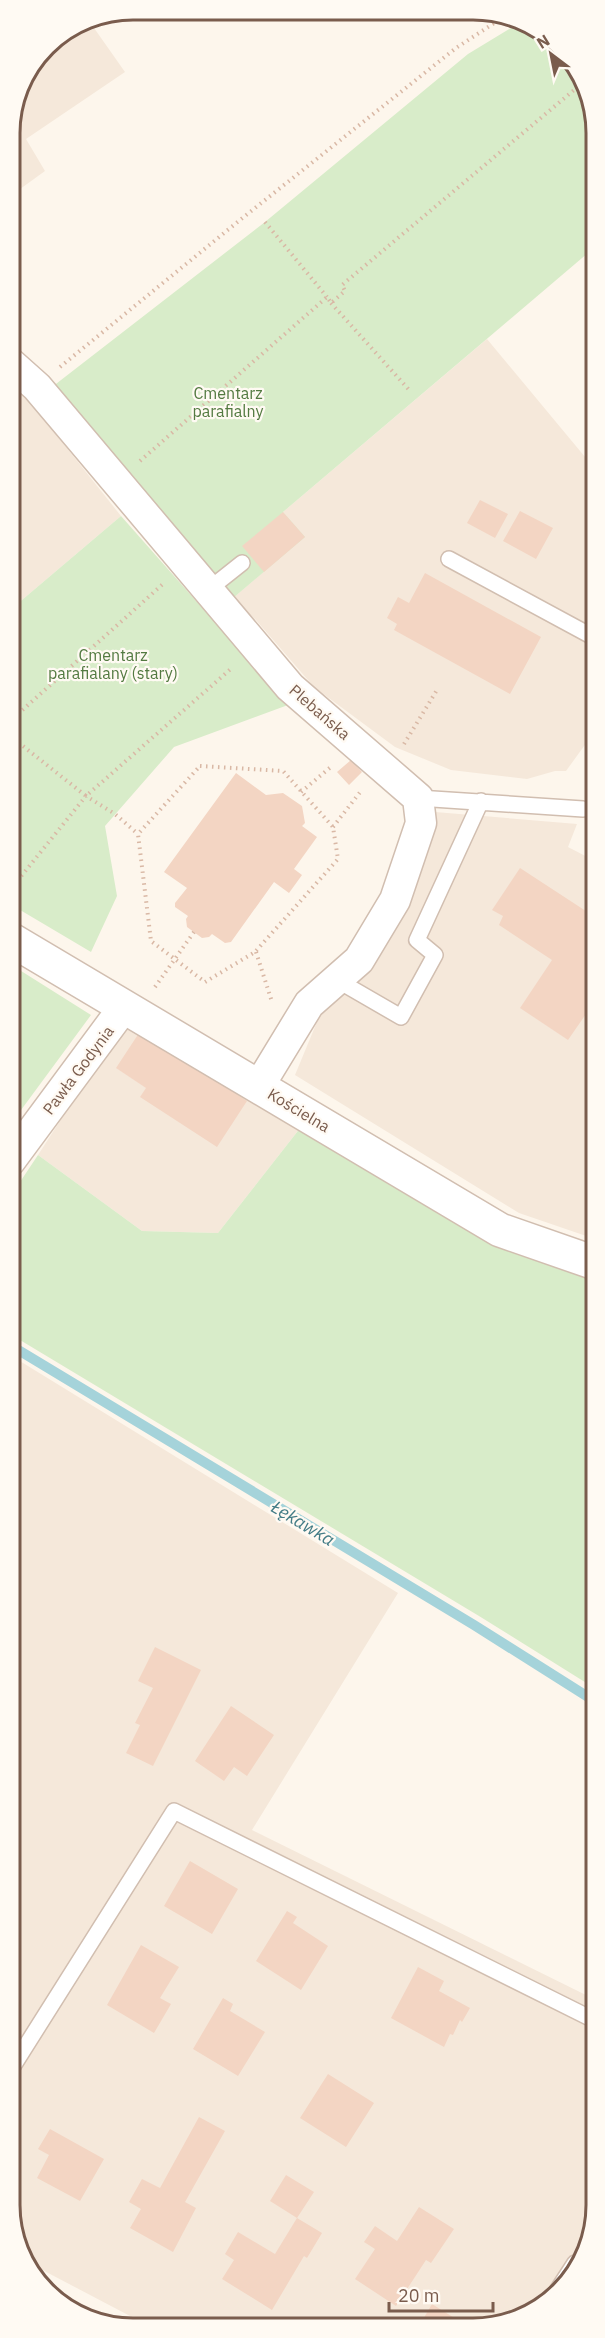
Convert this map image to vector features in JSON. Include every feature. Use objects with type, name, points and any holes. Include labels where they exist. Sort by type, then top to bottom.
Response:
[{"type":"street","name":"Plebańska","points":[[20,372],[37,387],[290,687],[376,778],[418,798]]},
{"type":"street","points":[[259,1086],[309,1004],[359,960],[395,900],[421,823],[418,798]]},
{"type":"street","name":"Kościelna","points":[[20,945],[500,1230],[585,1260]]},
{"type":"street","name":"Pawła Godynia","points":[[20,1148],[124,1007]]},
{"type":"lane","points":[[448,559],[586,633]]},
{"type":"lane","points":[[208,590],[242,563]]},
{"type":"lane","points":[[418,798],[583,809]]},
{"type":"lane","points":[[337,980],[401,1017],[435,955],[417,940],[481,801]]},
{"type":"lane","points":[[20,2055],[174,1811],[585,2016]]},
{"type":"path","points":[[37,387],[240,220],[456,48],[496,22]]},
{"type":"path","points":[[331,303],[345,291],[342,285],[576,87]]},
{"type":"path","points":[[265,222],[331,303],[411,392]]},
{"type":"path","points":[[137,463],[327,297]]},
{"type":"path","points":[[20,712],[165,583]]},
{"type":"path","points":[[20,878],[87,796],[237,664]]},
{"type":"path","points":[[333,827],[376,778],[437,690]]},
{"type":"path","points":[[20,744],[87,796],[115,814],[138,834],[151,941],[205,982],[255,952],[338,859],[333,827],[283,771],[200,766],[138,834]]},
{"type":"path","points":[[301,792],[338,762]]},
{"type":"path","points":[[155,988],[194,932]]},
{"type":"path","points":[[255,952],[274,1005]]},
{"type":"shaded area","points":[[93,27],[125,72],[26,139],[45,171],[20,189],[20,125],[23,103],[35,76],[48,58],[70,39]]},
{"type":"shaded area","points":[[487,339],[586,458],[586,744],[566,771],[555,771],[527,779],[451,770],[395,747],[314,687],[255,619],[232,599],[304,537],[283,512]]},
{"type":"shaded area","points":[[20,392],[27,398],[121,516],[20,602]]},
{"type":"shaded area","points":[[435,812],[577,824],[568,847],[586,856],[585,1236],[519,1213],[295,1075],[319,1017],[366,969]]},
{"type":"shaded area","points":[[126,1019],[301,1127],[218,1233],[142,1231],[38,1155]]},
{"type":"shaded area","points":[[20,1361],[398,1593],[252,1830],[585,1995],[585,2213],[582,2235],[574,2255],[562,2274],[541,2295],[516,2310],[487,2318],[134,2318],[39,2268],[28,2249],[20,2220]]},
{"type":"green space","name":"Cmentarz parafialny","points":[[512,27],[541,43],[562,64],[574,83],[585,118],[586,255],[283,512],[305,537],[232,599],[128,471],[52,387],[265,222],[468,54]]},
{"type":"green space","name":"Cmentarz parafialany (stary)","points":[[121,516],[288,705],[174,747],[105,826],[117,896],[91,952],[20,910],[20,602]]},
{"type":"green space","points":[[20,970],[91,1015],[20,1111]]},
{"type":"green space","points":[[301,1127],[496,1246],[585,1277],[585,1682],[20,1340],[20,1182],[38,1155],[142,1231],[218,1233]]},
{"type":"building","points":[[480,500],[508,514],[495,538],[467,523]]},
{"type":"building","points":[[520,511],[553,528],[536,559],[503,541]]},
{"type":"building","points":[[283,512],[305,537],[264,572],[242,546]]},
{"type":"building","points":[[425,573],[541,637],[510,694],[394,630],[397,624],[387,618],[398,597],[409,603]]},
{"type":"building","points":[[351,760],[362,772],[349,785],[337,772]]},
{"type":"building","points":[[236,773],[266,795],[283,793],[302,806],[305,823],[302,826],[317,837],[294,869],[302,875],[289,893],[274,882],[231,942],[225,943],[212,934],[202,938],[187,927],[188,916],[175,907],[175,903],[187,888],[164,872]]},
{"type":"building","points":[[520,868],[586,911],[586,1015],[568,1040],[520,1008],[552,960],[499,925],[503,916],[492,910]]},
{"type":"building","points":[[141,1030],[247,1101],[217,1147],[140,1097],[146,1088],[116,1068]]},
{"type":"building","points":[[155,1647],[201,1670],[153,1766],[126,1753],[140,1725],[135,1723],[153,1688],[138,1681]]},
{"type":"building","points":[[231,1706],[274,1735],[247,1776],[234,1767],[224,1781],[195,1761]]},
{"type":"building","points":[[190,1861],[238,1889],[212,1934],[164,1906]]},
{"type":"building","points":[[287,1911],[297,1917],[293,1923],[328,1946],[301,1990],[256,1961]]},
{"type":"building","points":[[141,1945],[179,1967],[160,1998],[171,2004],[154,2033],[107,2005]]},
{"type":"building","points":[[418,1967],[444,1981],[439,1991],[470,2008],[462,2022],[460,2020],[453,2035],[450,2034],[444,2047],[391,2018]]},
{"type":"building","points":[[223,1998],[233,2004],[230,2011],[265,2032],[238,2076],[193,2049]]},
{"type":"building","points":[[328,2074],[374,2103],[346,2147],[300,2118]]},
{"type":"building","points":[[199,2117],[225,2131],[185,2202],[196,2208],[173,2252],[130,2228],[141,2209],[129,2202],[142,2179],[160,2188]]},
{"type":"building","points":[[50,2129],[104,2159],[80,2201],[37,2178],[49,2155],[38,2149]]},
{"type":"building","points":[[286,2175],[314,2192],[297,2218],[270,2201]]},
{"type":"building","points":[[419,2207],[454,2229],[431,2263],[426,2260],[396,2306],[355,2279],[375,2249],[364,2242],[375,2226],[397,2241]]},
{"type":"building","points":[[297,2218],[322,2233],[307,2258],[304,2256],[272,2310],[222,2279],[234,2260],[225,2254],[238,2232],[275,2254]]},
{"type":"building","points":[[432,2304],[454,2318],[424,2318]]},
{"type":"waterway","name":"Łękawka","points":[[20,1351],[474,1625],[585,1695]]}]
